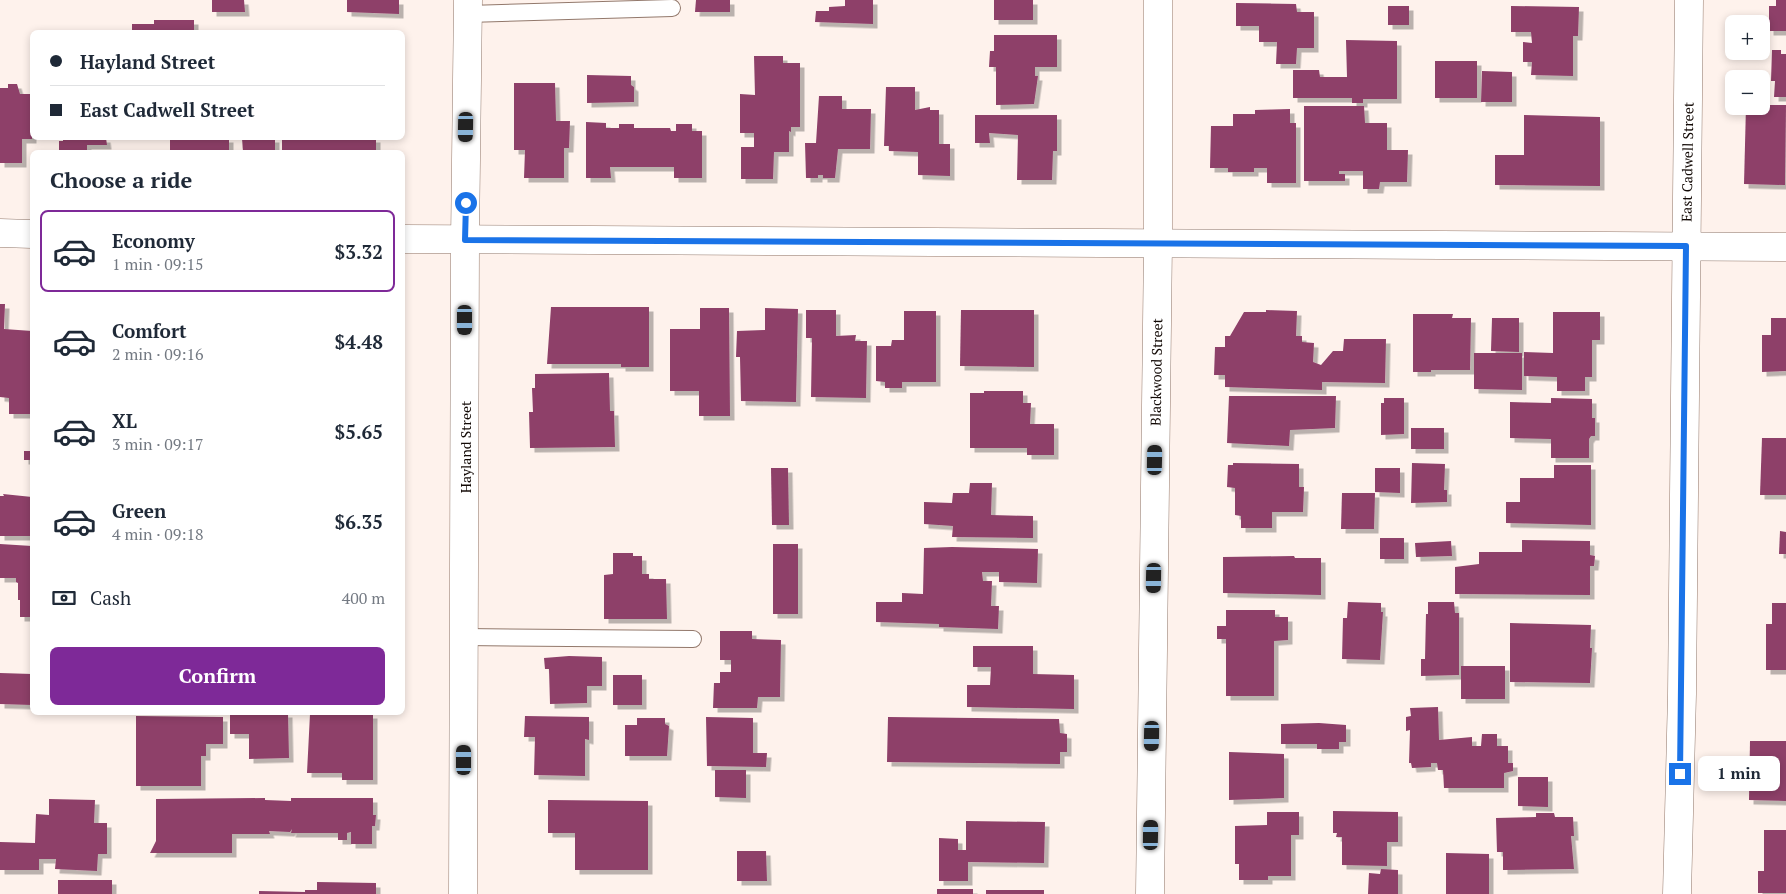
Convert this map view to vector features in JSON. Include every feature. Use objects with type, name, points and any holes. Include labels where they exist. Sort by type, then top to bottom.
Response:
[{"type":"street","name":"Blackwood Street","points":[[1150,894],[1158,243],[1158,0]]},
{"type":"street","name":"East Cadwell Street","points":[[1677,894],[1682,694],[1689,0]]},
{"type":"street","name":"Hayland Street","points":[[463,894],[465,240],[468,7]]},
{"type":"street","points":[[0,233],[30,234]]},
{"type":"street","points":[[405,240],[1786,247]]},
{"type":"lane","points":[[468,7],[672,8]]},
{"type":"lane","points":[[464,637],[693,639]]},
{"type":"building","points":[[212,0],[244,0],[245,12],[212,12]]},
{"type":"building","points":[[347,0],[399,0],[399,14],[347,12]]},
{"type":"building","points":[[696,0],[730,0],[730,12],[695,12]]},
{"type":"building","points":[[845,0],[873,0],[873,24],[815,22],[816,11],[829,11],[829,7],[845,6]]},
{"type":"building","points":[[994,0],[1033,0],[1033,20],[994,20]]},
{"type":"building","points":[[1776,0],[1786,0],[1786,31],[1770,31],[1769,6],[1776,6]]},
{"type":"building","points":[[1236,3],[1296,4],[1297,12],[1314,12],[1314,48],[1297,48],[1296,64],[1276,64],[1277,42],[1259,42],[1259,26],[1236,26]]},
{"type":"building","points":[[1388,6],[1409,6],[1409,25],[1388,25]]},
{"type":"building","points":[[1511,6],[1579,7],[1578,36],[1573,36],[1573,76],[1531,75],[1532,62],[1523,62],[1523,42],[1532,43],[1531,32],[1511,32]]},
{"type":"building","points":[[154,20],[194,20],[194,30],[132,30],[132,24],[154,24]]},
{"type":"building","points":[[994,35],[1057,35],[1057,67],[1035,67],[1035,76],[1038,76],[1034,104],[996,105],[996,67],[989,67],[990,51],[994,51]]},
{"type":"building","points":[[1346,40],[1397,41],[1397,99],[1363,99],[1363,103],[1352,103],[1352,98],[1293,98],[1293,70],[1319,70],[1320,77],[1347,77]]},
{"type":"building","points":[[1772,50],[1781,50],[1781,54],[1786,54],[1786,97],[1774,97],[1775,81],[1771,81]]},
{"type":"building","points":[[754,56],[783,56],[783,63],[800,63],[800,127],[791,127],[791,132],[789,131],[789,152],[774,152],[773,179],[741,179],[741,147],[754,147],[754,133],[740,133],[740,94],[755,95]]},
{"type":"building","points":[[1435,61],[1477,61],[1477,98],[1435,98]]},
{"type":"building","points":[[1482,71],[1512,72],[1512,102],[1481,102]]},
{"type":"building","points":[[587,75],[631,76],[631,85],[634,87],[634,102],[587,103]]},
{"type":"building","points":[[514,83],[555,83],[556,121],[570,121],[569,148],[564,148],[564,178],[524,178],[525,150],[514,150]]},
{"type":"building","points":[[8,84],[17,84],[20,94],[30,94],[30,139],[22,139],[22,163],[0,163],[0,88],[8,88]]},
{"type":"building","points":[[886,87],[915,87],[915,110],[930,107],[930,110],[939,110],[939,144],[950,144],[950,176],[918,175],[918,152],[889,151],[889,146],[884,146]]},
{"type":"building","points":[[819,96],[842,96],[842,109],[871,109],[870,149],[838,149],[835,178],[823,178],[823,175],[818,175],[818,178],[806,178],[805,143],[816,143]]},
{"type":"building","points":[[1770,105],[1786,105],[1785,185],[1744,184],[1746,115],[1770,115]]},
{"type":"building","points":[[1304,106],[1364,106],[1365,123],[1387,123],[1387,150],[1408,150],[1407,182],[1380,182],[1379,189],[1363,189],[1363,171],[1339,171],[1339,174],[1345,174],[1345,181],[1304,181]]},
{"type":"building","points":[[1290,109],[1290,123],[1296,123],[1296,183],[1267,183],[1267,168],[1254,168],[1254,172],[1228,172],[1228,168],[1210,168],[1211,126],[1233,126],[1233,114],[1255,114],[1255,110]]},
{"type":"building","points":[[975,115],[1057,115],[1057,151],[1053,151],[1052,180],[1017,180],[1018,135],[989,133],[990,143],[975,143]]},
{"type":"building","points":[[1524,115],[1600,117],[1600,186],[1495,185],[1495,155],[1524,155]]},
{"type":"building","points":[[586,122],[606,123],[606,128],[619,128],[619,124],[634,124],[634,128],[670,128],[671,131],[676,131],[676,124],[692,124],[692,131],[702,131],[702,178],[674,178],[674,167],[610,167],[611,178],[586,178]]},
{"type":"building","points":[[106,140],[107,145],[87,145],[87,150],[59,150],[59,141]]},
{"type":"building","points":[[170,140],[229,140],[229,150],[170,150]]},
{"type":"building","points":[[242,140],[275,140],[275,150],[243,150]]},
{"type":"building","points":[[282,140],[376,140],[376,150],[282,150]]},
{"type":"building","points":[[0,304],[5,304],[4,329],[30,331],[30,414],[9,414],[9,398],[0,397]]},
{"type":"building","points":[[551,307],[649,307],[649,367],[621,367],[621,364],[547,364]]},
{"type":"building","points":[[700,308],[729,308],[730,416],[699,416],[699,391],[670,391],[670,329],[700,329]]},
{"type":"building","points":[[765,308],[798,309],[796,402],[741,401],[740,357],[736,357],[737,331],[765,330]]},
{"type":"building","points":[[806,310],[836,310],[836,336],[856,335],[855,341],[867,341],[866,398],[811,397],[812,338],[806,338]]},
{"type":"building","points":[[961,310],[1034,310],[1034,367],[960,366]]},
{"type":"building","points":[[1266,310],[1297,311],[1296,336],[1302,336],[1302,342],[1314,343],[1313,362],[1321,365],[1333,351],[1343,351],[1344,339],[1386,339],[1385,383],[1322,382],[1322,390],[1225,387],[1225,375],[1214,375],[1215,347],[1225,347],[1225,336],[1230,336],[1244,312],[1266,312]]},
{"type":"building","points":[[904,311],[936,311],[936,382],[902,382],[902,388],[885,388],[885,382],[876,381],[876,346],[891,346],[892,340],[904,340]]},
{"type":"building","points":[[1553,312],[1600,312],[1600,340],[1592,340],[1592,377],[1585,377],[1585,391],[1557,391],[1557,377],[1524,376],[1524,352],[1553,353]]},
{"type":"building","points":[[1413,314],[1453,314],[1452,318],[1471,318],[1470,370],[1413,372]]},
{"type":"building","points":[[1492,318],[1519,318],[1519,352],[1491,351]]},
{"type":"building","points":[[1771,318],[1786,318],[1786,371],[1762,372],[1762,335],[1771,335]]},
{"type":"building","points":[[1474,353],[1522,353],[1522,390],[1474,389]]},
{"type":"building","points":[[609,373],[610,411],[614,411],[615,447],[530,448],[529,412],[533,412],[532,388],[535,388],[535,374]]},
{"type":"building","points":[[984,391],[1023,391],[1023,403],[1031,403],[1030,424],[1054,424],[1054,455],[1027,455],[1027,448],[970,448],[970,393],[984,393]]},
{"type":"building","points":[[1229,396],[1336,396],[1335,428],[1290,430],[1289,446],[1227,443]]},
{"type":"building","points":[[1384,398],[1404,398],[1404,434],[1381,435],[1381,403],[1384,403]]},
{"type":"building","points":[[1551,398],[1592,399],[1592,418],[1595,418],[1595,436],[1591,436],[1589,439],[1589,458],[1551,458],[1551,439],[1510,438],[1510,402],[1551,403]]},
{"type":"building","points":[[1411,428],[1444,428],[1444,449],[1411,449]]},
{"type":"building","points":[[1762,438],[1786,438],[1786,495],[1760,495]]},
{"type":"building","points":[[24,451],[30,451],[30,460],[24,460]]},
{"type":"building","points":[[1233,463],[1299,464],[1299,487],[1304,487],[1303,512],[1272,512],[1272,528],[1241,528],[1241,516],[1235,515],[1235,488],[1227,487],[1228,465],[1233,465]]},
{"type":"building","points":[[1412,463],[1445,464],[1444,490],[1447,490],[1447,502],[1411,503]]},
{"type":"building","points":[[1554,465],[1591,465],[1591,525],[1506,523],[1506,502],[1520,502],[1520,478],[1554,478]]},
{"type":"building","points":[[771,468],[788,468],[789,525],[772,525]]},
{"type":"building","points":[[1375,468],[1400,468],[1400,493],[1375,492]]},
{"type":"building","points":[[970,483],[992,483],[991,515],[1033,516],[1033,538],[952,537],[953,526],[924,524],[924,502],[952,503],[953,493],[969,493]]},
{"type":"building","points":[[1342,493],[1375,493],[1374,529],[1341,529]]},
{"type":"building","points":[[3,494],[30,497],[30,536],[0,536],[0,496],[4,496]]},
{"type":"building","points":[[1780,531],[1786,532],[1786,554],[1779,554]]},
{"type":"building","points":[[1380,538],[1404,538],[1404,559],[1380,559]]},
{"type":"building","points":[[1522,540],[1590,541],[1590,555],[1595,556],[1594,566],[1590,566],[1590,595],[1455,594],[1455,567],[1479,564],[1479,552],[1522,552]]},
{"type":"building","points":[[1451,541],[1452,556],[1416,557],[1415,543]]},
{"type":"building","points":[[0,544],[30,546],[30,617],[20,617],[20,600],[18,600],[18,583],[16,578],[0,578]]},
{"type":"building","points":[[773,544],[798,544],[798,614],[773,614]]},
{"type":"building","points":[[924,548],[1038,549],[1037,583],[999,582],[999,572],[982,572],[983,581],[992,581],[991,606],[999,606],[998,629],[939,627],[939,624],[876,622],[876,602],[902,602],[902,593],[923,594]]},
{"type":"building","points":[[613,553],[633,553],[633,556],[642,556],[642,574],[649,574],[649,579],[666,579],[667,619],[604,619],[604,575],[613,574]]},
{"type":"building","points":[[1294,556],[1295,558],[1321,558],[1321,595],[1223,593],[1223,557]]},
{"type":"building","points":[[1348,602],[1381,603],[1381,612],[1383,612],[1380,660],[1342,659],[1343,618],[1347,618]]},
{"type":"building","points":[[1428,602],[1454,602],[1455,613],[1459,613],[1459,675],[1421,676],[1421,659],[1425,659]]},
{"type":"building","points":[[1772,603],[1786,603],[1786,670],[1766,670],[1766,624],[1772,624]]},
{"type":"building","points":[[1226,610],[1275,610],[1275,617],[1288,617],[1288,640],[1274,641],[1274,696],[1226,696],[1226,639],[1217,639],[1217,626],[1226,626]]},
{"type":"building","points":[[1510,623],[1591,625],[1590,683],[1510,682]]},
{"type":"building","points":[[720,631],[752,631],[752,639],[781,640],[780,697],[758,697],[757,708],[713,708],[714,683],[720,683],[720,672],[731,672],[731,660],[720,660]]},
{"type":"building","points":[[973,646],[1033,646],[1033,674],[1074,675],[1074,709],[967,707],[967,685],[990,685],[991,667],[973,667]]},
{"type":"building","points":[[569,656],[602,657],[602,686],[587,686],[587,703],[550,704],[549,669],[545,669],[544,658]]},
{"type":"building","points":[[1461,666],[1505,666],[1505,699],[1461,699]]},
{"type":"building","points":[[0,673],[30,674],[30,705],[0,704]]},
{"type":"building","points":[[613,675],[642,675],[642,705],[613,705]]},
{"type":"building","points":[[1438,707],[1439,740],[1472,737],[1472,746],[1481,746],[1482,734],[1497,734],[1497,746],[1508,746],[1508,763],[1513,763],[1513,771],[1504,773],[1504,788],[1444,788],[1443,770],[1438,770],[1437,763],[1431,763],[1431,767],[1412,768],[1411,763],[1409,763],[1410,730],[1406,731],[1406,717],[1411,716],[1410,708]]},
{"type":"building","points":[[230,715],[288,715],[289,758],[249,759],[249,734],[230,734]]},
{"type":"building","points":[[310,715],[373,715],[373,780],[342,780],[342,773],[307,773]]},
{"type":"building","points":[[136,716],[223,717],[223,744],[206,744],[206,756],[201,756],[201,786],[136,786]]},
{"type":"building","points":[[525,716],[589,717],[589,740],[585,739],[585,776],[534,775],[535,737],[524,737]]},
{"type":"building","points":[[706,717],[753,718],[753,753],[767,753],[766,767],[707,766]]},
{"type":"building","points":[[888,717],[1059,719],[1060,733],[1067,734],[1067,752],[1060,752],[1060,764],[887,762]]},
{"type":"building","points":[[637,718],[665,718],[665,724],[669,726],[667,756],[625,756],[625,725],[637,725]]},
{"type":"building","points":[[1319,723],[1346,725],[1346,742],[1339,742],[1339,749],[1317,749],[1317,744],[1281,744],[1281,724]]},
{"type":"building","points":[[1750,741],[1786,741],[1786,801],[1749,800]]},
{"type":"building","points":[[1229,752],[1284,754],[1284,798],[1229,800]]},
{"type":"building","points":[[715,770],[746,770],[746,798],[715,797]]},
{"type":"building","points":[[1518,777],[1548,777],[1548,807],[1518,806]]},
{"type":"building","points":[[265,798],[265,800],[291,801],[291,798],[373,798],[373,815],[376,815],[375,826],[372,826],[372,844],[351,844],[351,832],[347,833],[347,840],[338,840],[338,833],[291,833],[292,829],[290,832],[269,831],[270,834],[232,834],[232,853],[150,853],[156,841],[156,799]]},
{"type":"building","points":[[49,799],[95,800],[94,823],[107,823],[107,854],[98,854],[97,871],[55,869],[56,859],[39,859],[39,870],[0,870],[0,842],[35,843],[36,814],[49,815]]},
{"type":"building","points":[[548,800],[648,801],[648,870],[575,870],[575,833],[548,833]]},
{"type":"building","points":[[1333,811],[1398,812],[1398,842],[1387,842],[1387,866],[1342,865],[1342,837],[1336,837],[1337,833],[1333,833]]},
{"type":"building","points":[[1267,812],[1299,812],[1299,835],[1291,835],[1291,876],[1268,876],[1268,880],[1239,880],[1239,864],[1235,864],[1235,826],[1267,825]]},
{"type":"building","points":[[1536,813],[1554,813],[1555,817],[1573,817],[1574,836],[1571,836],[1574,869],[1503,870],[1503,852],[1497,852],[1496,818],[1536,817]]},
{"type":"building","points":[[966,821],[1045,822],[1044,863],[968,862],[968,881],[939,881],[939,838],[958,839],[958,850],[966,850]]},
{"type":"building","points":[[1764,830],[1786,830],[1786,893],[1758,893],[1758,871],[1764,871]]},
{"type":"building","points":[[737,851],[766,851],[767,881],[737,881]]},
{"type":"building","points":[[1446,853],[1489,854],[1489,894],[1446,894]]},
{"type":"building","points":[[1381,869],[1398,870],[1398,894],[1368,894],[1369,873],[1380,874]]},
{"type":"building","points":[[58,880],[112,880],[112,894],[58,894]]},
{"type":"building","points":[[317,882],[376,883],[376,894],[259,894],[259,891],[305,892],[305,890],[317,890]]},
{"type":"building","points":[[937,889],[973,889],[973,894],[937,894]]},
{"type":"building","points":[[986,890],[1044,890],[1044,894],[986,894]]},
{"type":"route","points":[[466,203],[465,240],[1686,246],[1680,774]]}]
